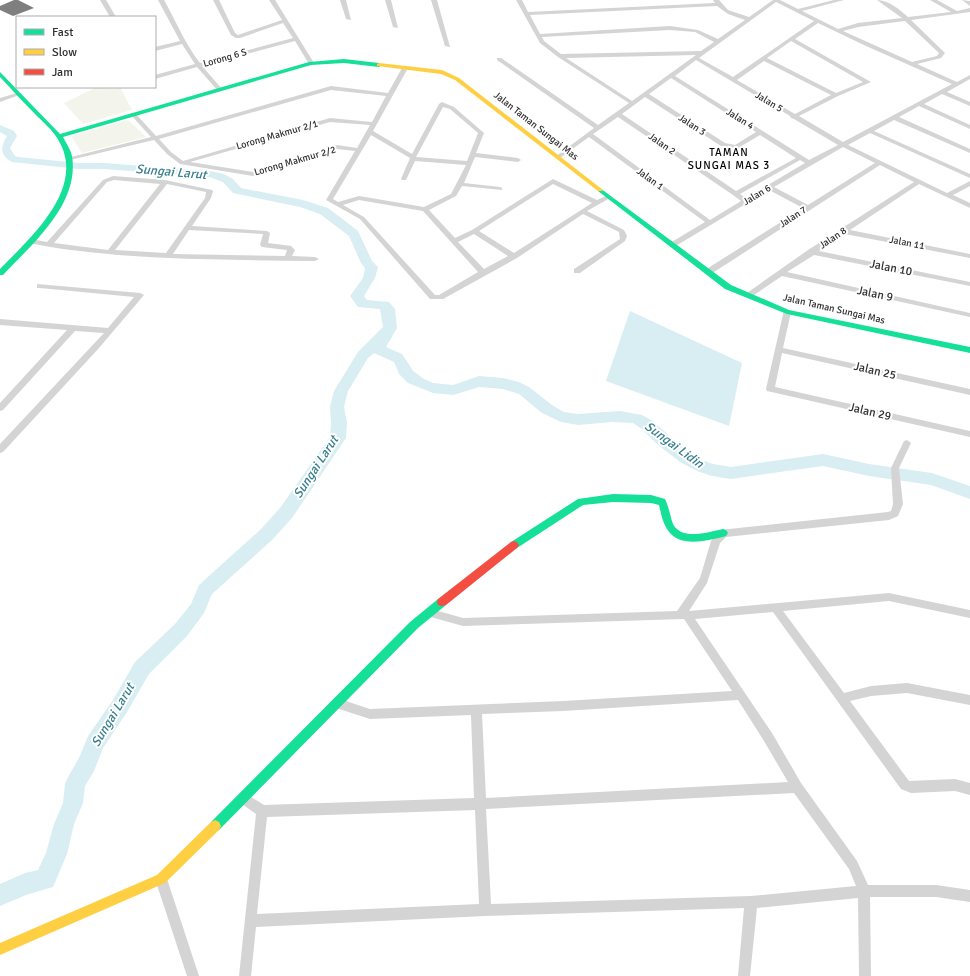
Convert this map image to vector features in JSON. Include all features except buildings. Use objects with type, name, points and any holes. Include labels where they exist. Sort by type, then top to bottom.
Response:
[{"type":"street","points":[[103,0],[112,16]]},
{"type":"street","points":[[161,0],[173,20],[183,42],[198,66],[220,90]]},
{"type":"street","points":[[216,0],[233,34],[238,37],[283,20]]},
{"type":"street","points":[[272,0],[311,63]]},
{"type":"street","points":[[343,0],[349,19]]},
{"type":"street","points":[[388,0],[396,27]]},
{"type":"street","points":[[434,0],[448,46]]},
{"type":"street","points":[[518,0],[542,42],[560,56],[632,103]]},
{"type":"street","points":[[558,157],[696,58],[717,41],[776,0],[910,64],[957,84]]},
{"type":"street","points":[[798,10],[841,0]]},
{"type":"street","points":[[880,0],[899,12],[942,53],[939,58],[910,64]]},
{"type":"street","points":[[934,0],[956,13]]},
{"type":"street","points":[[965,0],[970,4]]},
{"type":"street","points":[[526,14],[717,2],[726,12],[749,19]]},
{"type":"street","points":[[839,30],[858,25],[970,10]]},
{"type":"street","points":[[734,80],[818,20]]},
{"type":"street","points":[[538,36],[670,28],[696,32],[717,41]]},
{"type":"street","name":"Lorong 6 S","points":[[156,77],[295,39]]},
{"type":"street","points":[[791,39],[868,82],[836,95],[793,116]]},
{"type":"street","points":[[156,49],[183,42]]},
{"type":"street","points":[[560,56],[702,53]]},
{"type":"street","name":"Jalan 5","points":[[696,58],[843,145],[970,206]]},
{"type":"street","points":[[499,59],[598,128]]},
{"type":"street","points":[[764,59],[836,95]]},
{"type":"street","name":"Jalan Taman Sungai Mas","points":[[59,136],[311,63],[344,61],[442,72],[457,79],[728,287],[787,312],[970,350]]},
{"type":"street","points":[[405,68],[370,132],[329,200],[362,218],[434,297],[440,297],[514,256],[583,212],[596,202],[608,196]]},
{"type":"street","points":[[0,74],[59,136],[70,161],[68,187],[58,206],[44,227],[0,273]]},
{"type":"street","name":"Jalan 4","points":[[671,76],[809,163]]},
{"type":"street","name":"Jalan 6","points":[[672,245],[809,163],[968,79]]},
{"type":"street","points":[[70,161],[331,88],[390,95]]},
{"type":"street","points":[[942,92],[970,104]]},
{"type":"street","points":[[0,100],[19,94]]},
{"type":"street","name":"Jalan 3","points":[[645,94],[724,145],[736,147],[761,132]]},
{"type":"street","points":[[338,204],[359,198],[424,209],[454,194],[469,163],[480,133],[452,108],[442,104],[413,158],[404,179]]},
{"type":"street","points":[[919,104],[970,126]]},
{"type":"street","points":[[133,114],[155,138],[182,163]]},
{"type":"street","name":"Jalan 2","points":[[618,114],[746,201]]},
{"type":"street","points":[[895,118],[970,152]]},
{"type":"street","name":"Lorong Makmur 2/1","points":[[182,163],[330,120],[374,124]]},
{"type":"street","points":[[870,131],[970,176]]},
{"type":"street","points":[[370,132],[413,158],[469,163]]},
{"type":"street","name":"Jalan 1","points":[[589,134],[710,223]]},
{"type":"street","name":"Lorong Makmur 2/2","points":[[182,163],[252,174],[337,147],[358,150]]},
{"type":"street","points":[[472,155],[518,160]]},
{"type":"street","points":[[735,194],[800,158]]},
{"type":"street","name":"Jalan 7","points":[[708,272],[879,163]]},
{"type":"street","points":[[48,245],[106,181],[112,178],[165,182],[210,191],[208,198],[168,256]]},
{"type":"street","points":[[454,241],[474,231],[553,181],[596,202]]},
{"type":"street","points":[[110,252],[165,182]]},
{"type":"street","name":"Jalan 8","points":[[748,295],[918,182]]},
{"type":"street","points":[[948,195],[970,183]]},
{"type":"street","points":[[460,184],[500,189]]},
{"type":"street","points":[[769,187],[808,208]]},
{"type":"street","points":[[424,209],[482,273]]},
{"type":"street","points":[[576,271],[623,240],[624,236],[622,231],[583,212]]},
{"type":"street","points":[[187,228],[266,232],[264,245],[289,248],[291,250],[288,259]]},
{"type":"street","points":[[474,231],[514,256]]},
{"type":"street","name":"Jalan 11","points":[[843,231],[970,256]]},
{"type":"street","points":[[31,241],[48,245],[110,252],[168,256],[315,260]]},
{"type":"street","name":"Jalan 10","points":[[811,252],[970,284]]},
{"type":"street","name":"Jalan 9","points":[[781,273],[970,315]]},
{"type":"street","points":[[0,450],[34,412],[79,367],[140,295],[40,286]]},
{"type":"street","points":[[779,350],[787,312]]},
{"type":"street","points":[[1,324],[110,331]]},
{"type":"street","points":[[0,408],[72,328]]},
{"type":"street","name":"Jalan 29","points":[[779,350],[770,389],[970,434]]},
{"type":"street","name":"Jalan 25","points":[[779,350],[970,392]]},
{"type":"street","points":[[0,949],[161,879],[244,798],[414,625],[431,613],[516,543],[581,502],[613,498],[652,499],[662,502],[670,528],[681,536],[692,537],[889,516],[897,510],[895,468],[907,444]]},
{"type":"street","points":[[684,615],[704,580],[716,541],[723,533]]},
{"type":"street","points":[[431,613],[462,622],[684,615],[889,597],[970,614]]},
{"type":"street","points":[[775,607],[905,785],[911,787],[955,785],[970,789]]},
{"type":"street","points":[[684,615],[713,653],[739,695],[768,737],[797,787],[853,865],[864,892],[865,976]]},
{"type":"street","points":[[841,699],[871,691],[908,688],[970,700]]},
{"type":"street","points":[[337,703],[370,714],[613,703],[739,695]]},
{"type":"street","points":[[476,710],[485,910]]},
{"type":"street","points":[[244,798],[262,811],[481,804],[797,787]]},
{"type":"street","points":[[245,976],[262,811]]},
{"type":"street","points":[[161,879],[193,976]]},
{"type":"street","points":[[250,921],[485,910],[751,902],[864,892],[936,891],[970,896]]},
{"type":"street","points":[[744,976],[751,902]]},
{"type":"shaded area","points":[[95,88],[121,88],[132,110],[83,124],[64,103]]},
{"type":"shaded area","points":[[128,120],[146,137],[82,153],[71,136]]},
{"type":"shaded area","points":[[630,311],[742,363],[729,426],[606,381]]},
{"type":"waterway","name":"Sungai Larut","points":[[0,128],[10,133],[12,136],[4,148],[11,158],[16,160],[79,166],[104,166],[210,174],[229,181],[237,191],[303,204],[324,211],[354,234],[367,263],[372,267],[369,278],[357,296],[363,304],[384,305],[388,309],[390,328],[363,355],[341,391],[337,407],[339,423],[338,438],[286,513],[266,535],[205,590],[198,608],[181,630],[142,668],[120,706],[95,743],[87,764],[75,784],[73,803],[64,824],[56,854],[45,879],[25,884],[0,895]]},
{"type":"waterway","name":"Sungai Lidin","points":[[386,335],[378,349],[397,357],[408,375],[426,386],[453,390],[475,382],[503,384],[517,387],[530,395],[547,409],[561,417],[578,420],[612,416],[637,419],[648,425],[677,453],[694,463],[712,470],[731,473],[823,460],[869,470],[932,479],[970,493]]},
{"type":"traffic: fast","points":[[59,136],[311,63],[344,61],[379,65]]},
{"type":"traffic: fast","points":[[0,74],[59,136],[68,155],[70,174],[65,192],[55,210],[42,228],[0,273]]},
{"type":"traffic: fast","points":[[600,190],[728,287],[787,312],[970,350]]},
{"type":"traffic: fast","points":[[514,545],[581,502],[613,498],[651,499],[662,502],[670,526],[674,532],[680,536],[694,538],[723,533]]},
{"type":"traffic: fast","points":[[215,826],[414,625],[442,602]]},
{"type":"traffic: slow","points":[[379,65],[442,72],[457,79],[600,190]]},
{"type":"traffic: slow","points":[[0,949],[161,879],[215,826]]},
{"type":"traffic: jam","points":[[442,602],[514,545]]},
{"type":"district","name":"TAMAN SUNGAI MAS 3","points":[[729,158]]}]
